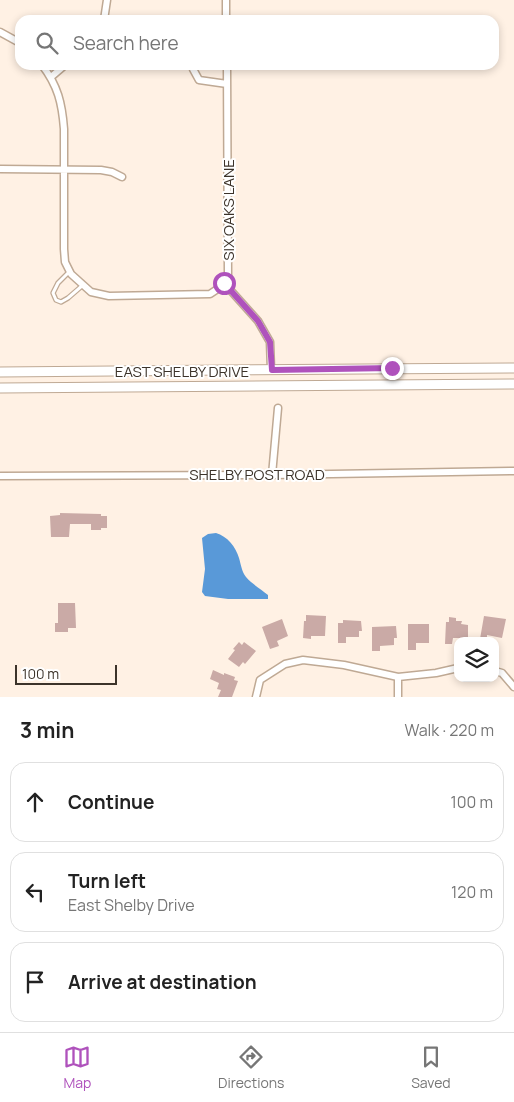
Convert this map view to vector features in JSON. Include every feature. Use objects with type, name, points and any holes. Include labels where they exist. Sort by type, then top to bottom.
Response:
[{"type":"main road","name":"EAST SHELBY DRIVE","points":[[0,372],[514,368]]},
{"type":"main road","name":"EAST SHELBY DRIVE","points":[[0,388],[514,384]]},
{"type":"street","points":[[105,15],[107,0]]},
{"type":"street","points":[[226,0],[226,15]]},
{"type":"street","points":[[0,32],[15,40]]},
{"type":"street","points":[[46,70],[51,77],[60,100],[63,115],[64,249],[69,272]]},
{"type":"street","points":[[51,77],[59,70]]},
{"type":"street","points":[[193,70],[198,80],[227,84]]},
{"type":"street","name":"SIX OAKS LANE","points":[[69,272],[91,292],[109,296],[210,294],[222,286],[228,277],[227,70]]},
{"type":"street","points":[[0,169],[101,170],[112,172],[122,177]]},
{"type":"street","points":[[224,283],[258,321],[270,342],[272,370]]},
{"type":"street","points":[[272,475],[278,408]]},
{"type":"street","name":"SHELBY POST ROAD","points":[[0,476],[272,475],[514,471]]},
{"type":"street","points":[[256,697],[260,680],[285,664],[303,660],[344,665],[398,677],[454,669]]},
{"type":"street","points":[[499,672],[502,673],[514,687]]},
{"type":"street","points":[[398,677],[398,697]]},
{"type":"lane","points":[[69,272],[58,283],[53,293],[56,300],[61,302],[83,285]]},
{"type":"water","points":[[216,533],[227,539],[233,546],[238,554],[245,575],[268,595],[268,599],[228,599],[205,596],[202,592],[205,569],[202,538],[208,534]]},
{"type":"building","points":[[60,513],[101,514],[101,516],[107,516],[107,528],[91,530],[91,524],[70,524],[69,537],[51,537],[50,516],[60,515]]},
{"type":"building","points":[[58,603],[75,603],[76,628],[68,628],[68,632],[55,632],[55,623],[58,623]]},
{"type":"building","points":[[306,615],[326,616],[325,636],[311,636],[311,639],[303,638]]},
{"type":"building","points":[[484,616],[506,619],[502,638],[487,635],[487,637],[480,637]]},
{"type":"building","points":[[449,617],[456,618],[456,621],[462,621],[461,624],[468,625],[468,637],[454,637],[452,644],[445,644],[446,622],[449,622]]},
{"type":"building","points":[[282,619],[288,636],[277,641],[279,646],[270,649],[262,627]]},
{"type":"building","points":[[343,620],[361,621],[362,631],[359,631],[359,637],[346,637],[346,643],[338,643],[338,623],[343,623]]},
{"type":"building","points":[[408,624],[429,624],[429,643],[416,643],[416,650],[408,650]]},
{"type":"building","points":[[396,626],[397,638],[394,638],[394,645],[380,646],[380,651],[372,651],[372,627]]},
{"type":"building","points":[[239,642],[242,645],[244,642],[256,651],[245,664],[243,662],[239,667],[228,659]]},
{"type":"building","points":[[213,670],[235,677],[234,680],[238,681],[232,697],[218,697],[221,690],[217,689],[219,683],[210,679]]},
{"type":"route","points":[[224,283],[258,321],[270,342],[272,370],[392,368]]}]
